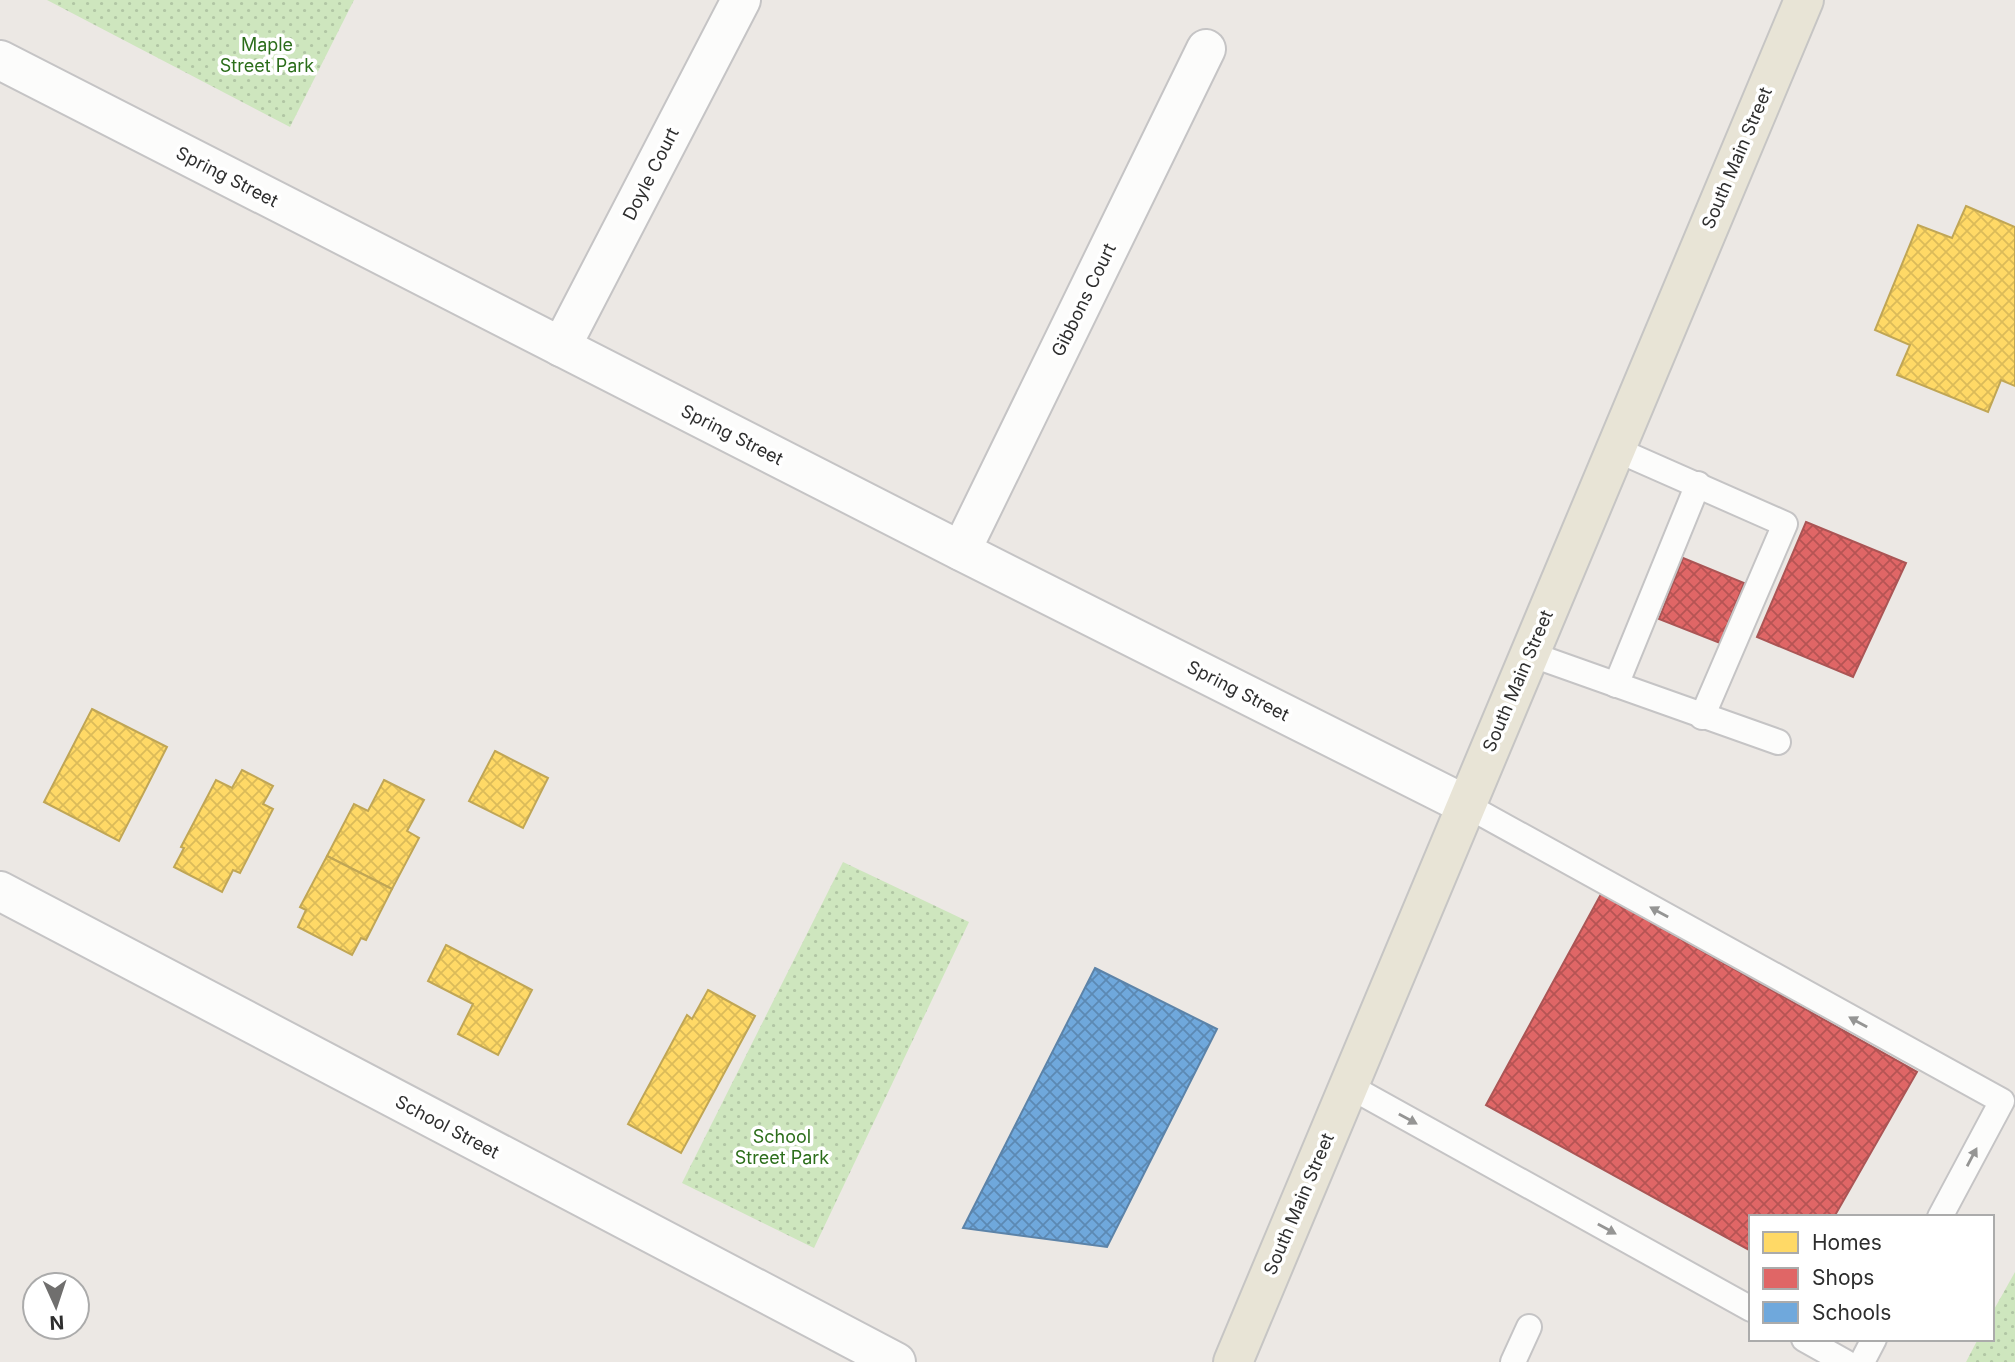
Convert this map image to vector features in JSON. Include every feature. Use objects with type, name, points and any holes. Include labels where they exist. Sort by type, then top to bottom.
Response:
[{"type":"main road","name":"South Main Street","points":[[1233,1362],[1804,0]]},
{"type":"street","name":"Doyle Court","points":[[561,347],[741,0]]},
{"type":"street","name":"Gibbons Court","points":[[961,551],[1206,49]]},
{"type":"street","name":"Spring Street","points":[[0,60],[961,551],[1466,805]]},
{"type":"street","name":"School Street","points":[[0,891],[895,1362]]},
{"type":"lane","points":[[1615,449],[1784,524],[1702,716]]},
{"type":"lane","points":[[1616,685],[1698,484]]},
{"type":"lane","points":[[1530,654],[1778,742]]},
{"type":"lane","points":[[1466,805],[2002,1101],[1941,1215]]},
{"type":"lane","points":[[1349,1086],[1749,1309]]},
{"type":"lane","points":[[1513,1362],[1529,1327]]},
{"type":"lane","points":[[1808,1341],[1845,1362]]},
{"type":"lane","points":[[1862,1362],[1873,1341]]},
{"type":"green space","name":"Maple Street Park","points":[[47,0],[354,0],[290,127]]},
{"type":"green space","name":"School Street Park","points":[[843,862],[969,922],[814,1248],[682,1183]]},
{"type":"green space","points":[[2015,1272],[2015,1362],[1966,1362],[1977,1341],[1994,1341],[1994,1309]]},
{"type":"building: Homes","points":[[1966,206],[2015,227],[2015,386],[2001,380],[1988,412],[1897,375],[1910,345],[1875,330],[1918,225],[1952,238]]},
{"type":"building: Homes","points":[[92,709],[167,747],[119,841],[44,802]]},
{"type":"building: Homes","points":[[495,751],[548,778],[523,828],[469,801]]},
{"type":"building: Homes","points":[[242,770],[273,786],[263,804],[273,809],[240,873],[233,870],[222,892],[174,867],[184,848],[181,847],[216,780],[232,788]]},
{"type":"building: Homes","points":[[384,780],[424,800],[407,831],[419,838],[392,889],[327,856],[354,804],[368,811]]},
{"type":"building: Homes","points":[[327,856],[392,889],[366,940],[361,938],[352,955],[298,927],[306,910],[300,907]]},
{"type":"building: Homes","points":[[446,945],[532,990],[498,1055],[458,1034],[473,1004],[428,981]]},
{"type":"building: Homes","points":[[708,990],[755,1016],[681,1153],[628,1124],[687,1015],[692,1019]]},
{"type":"building: Shops","points":[[1806,522],[1906,563],[1853,677],[1757,637]]},
{"type":"building: Shops","points":[[1683,558],[1744,583],[1720,643],[1659,619]]},
{"type":"building: Shops","points":[[1601,894],[1917,1072],[1835,1215],[1749,1215],[1749,1250],[1486,1105]]},
{"type":"building: Schools","points":[[1095,968],[1217,1029],[1107,1247],[963,1228]]}]
